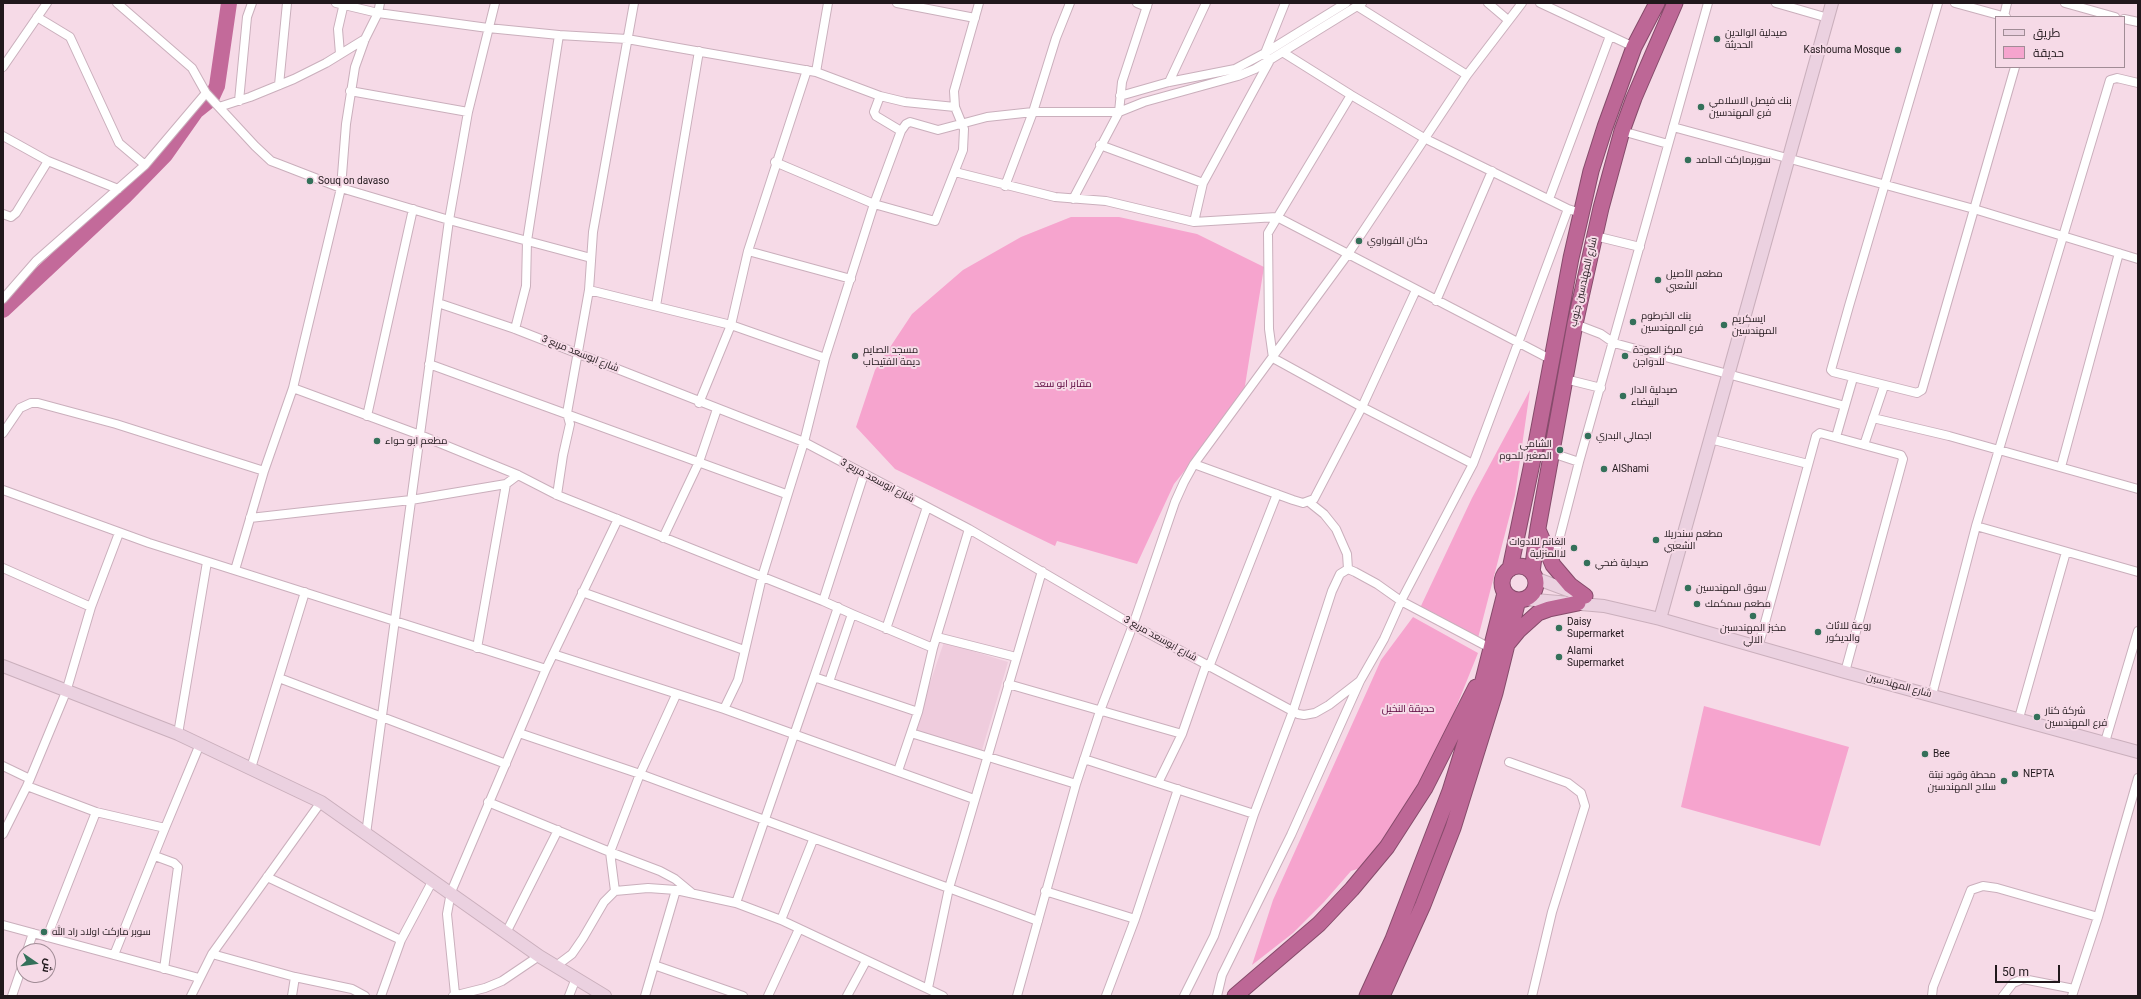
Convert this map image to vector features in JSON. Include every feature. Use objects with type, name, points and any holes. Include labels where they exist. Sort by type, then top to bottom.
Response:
[{"type":"highway","name":"شارع المهندسين جنوب","points":[[1510,569],[1571,258],[1575,211],[1591,171],[1605,126],[1634,47],[1657,3]]},
{"type":"highway","name":"شارع المهندسين جنوب","points":[[1534,575],[1538,528],[1575,324],[1595,236],[1622,131],[1648,63],[1675,3]]},
{"type":"highway","points":[[1571,258],[1589,261]]},
{"type":"highway","points":[[1507,644],[1518,631],[1538,613],[1582,600],[1553,565],[1538,528]]},
{"type":"highway","points":[[1367,996],[1393,939],[1435,834],[1465,746],[1492,649],[1516,597],[1534,591],[1534,575],[1519,566],[1510,569],[1503,577],[1503,588],[1516,597]]},
{"type":"highway","points":[[1382,996],[1423,905],[1453,828],[1479,751],[1507,644],[1516,597]]},
{"type":"highway","points":[[1235,996],[1319,924],[1352,889],[1387,847],[1424,788],[1462,712],[1487,667]]},
{"type":"street","points":[[3,66],[47,3]]},
{"type":"street","points":[[116,3],[192,68],[206,93],[254,146],[271,161],[341,188],[449,220],[591,258]]},
{"type":"street","points":[[239,101],[247,17],[252,3]]},
{"type":"street","points":[[279,85],[287,3]]},
{"type":"street","points":[[340,54],[338,29],[341,3],[378,13],[488,28],[559,35],[627,39],[699,51],[816,72],[880,96],[912,104],[955,107]]},
{"type":"street","points":[[235,570],[264,471],[293,388],[341,188],[350,91],[355,67],[364,39],[378,13],[380,3]]},
{"type":"street","points":[[366,834],[449,220],[468,112],[495,3]]},
{"type":"street","points":[[557,495],[563,455],[570,424],[567,413],[589,290],[593,232],[634,3]]},
{"type":"street","points":[[816,72],[828,3]]},
{"type":"street","points":[[897,3],[975,18]]},
{"type":"street","points":[[775,162],[874,204],[934,222],[938,217],[964,144],[962,122],[955,107],[956,84],[979,3]]},
{"type":"street","points":[[1005,186],[1033,112],[1056,38],[1070,3]]},
{"type":"street","points":[[1072,199],[1119,112],[1122,82],[1148,5],[1137,3]]},
{"type":"street","points":[[1169,82],[1206,3]]},
{"type":"street","points":[[1269,62],[1265,53],[1285,3]]},
{"type":"street","points":[[1120,96],[1169,82],[1235,69],[1265,53],[1346,3]]},
{"type":"street","points":[[1488,3],[1508,20]]},
{"type":"street","points":[[1017,996],[1045,891],[1084,759],[1100,711],[1133,625],[1175,502],[1194,464],[1348,254],[1467,75],[1522,3]]},
{"type":"street","points":[[1540,3],[1634,47]]},
{"type":"street","points":[[1553,565],[1579,462],[1614,343],[1708,3]]},
{"type":"street","points":[[1776,3],[1828,18]]},
{"type":"street","points":[[1660,619],[1832,3]]},
{"type":"street","points":[[1938,3],[1831,370],[1853,378],[1884,386],[1917,393],[1922,390],[2015,68]]},
{"type":"street","points":[[1955,3],[1980,6],[2005,16],[2007,3]]},
{"type":"street","points":[[2065,3],[2111,16]]},
{"type":"street","points":[[724,709],[738,680],[762,577],[786,494],[804,442],[825,358],[874,204],[901,131],[910,122],[938,130],[962,122],[987,117],[1033,112],[1119,112],[1185,90],[1238,76],[1269,62],[1360,5],[1467,75]]},
{"type":"street","points":[[37,17],[70,37],[119,143],[145,165]]},
{"type":"street","points":[[2125,19],[2138,22]]},
{"type":"street","points":[[515,329],[526,286],[527,241],[559,35]]},
{"type":"street","points":[[1549,199],[1610,36]]},
{"type":"street","points":[[219,107],[239,101],[279,85],[326,64],[364,39]]},
{"type":"street","points":[[656,306],[699,51]]},
{"type":"street","points":[[1217,996],[1222,975],[1285,848],[1360,681],[1384,639],[1401,601],[1473,464],[1520,342],[1575,211],[1424,138],[1284,53]]},
{"type":"street","points":[[1194,222],[1203,183],[1269,62]]},
{"type":"street","points":[[699,403],[731,325],[748,251],[775,162],[806,70]]},
{"type":"street","points":[[1932,695],[1976,526],[2000,451],[2110,80],[2117,78],[2138,83]]},
{"type":"street","points":[[350,91],[468,112]]},
{"type":"street","points":[[3,299],[36,261],[145,165],[206,93]]},
{"type":"street","points":[[1273,358],[1269,329],[1268,234],[1351,95]]},
{"type":"street","points":[[880,96],[874,114],[901,131]]},
{"type":"street","points":[[1673,126],[1974,209],[2138,259]]},
{"type":"street","points":[[1622,131],[1668,144]]},
{"type":"street","points":[[3,136],[48,161],[118,189]]},
{"type":"street","points":[[1100,145],[1203,183]]},
{"type":"street","points":[[3,214],[11,217],[16,213],[48,161]]},
{"type":"street","points":[[1436,301],[1492,171]]},
{"type":"street","points":[[955,172],[1055,198],[1106,200],[1194,222],[1277,217],[1436,301],[1520,342],[1552,360]]},
{"type":"street","points":[[367,416],[413,209]]},
{"type":"street","points":[[1595,236],[1640,247]]},
{"type":"street","points":[[748,251],[851,279]]},
{"type":"street","points":[[2061,467],[2120,253]]},
{"type":"street","points":[[589,290],[731,325],[825,358]]},
{"type":"street","points":[[1194,464],[1303,503],[1309,502],[1319,493],[1362,407],[1416,290]]},
{"type":"street","name":"شارع ابوسعد مربع 3","points":[[438,303],[515,329],[699,403],[804,442],[969,529],[1133,625],[1293,711]]},
{"type":"street","points":[[1575,324],[1601,334],[1614,343],[1729,373],[1845,406]]},
{"type":"street","points":[[1273,358],[1362,407],[1473,464]]},
{"type":"street","points":[[429,364],[786,494]]},
{"type":"street","points":[[1836,438],[1853,378]]},
{"type":"street","points":[[1565,379],[1601,388]]},
{"type":"street","points":[[1864,445],[1884,386]]},
{"type":"street","points":[[293,388],[420,435],[518,475],[557,495],[838,607],[933,648]]},
{"type":"street","points":[[3,433],[20,408],[31,403],[38,403],[116,424],[264,471]]},
{"type":"street","points":[[663,538],[699,462],[717,409]]},
{"type":"street","points":[[1873,418],[1949,436],[2138,489]]},
{"type":"street","points":[[1758,648],[1808,464],[1818,434],[1901,455],[1903,459],[1845,672]]},
{"type":"street","points":[[1710,439],[1808,464]]},
{"type":"street","points":[[1552,453],[1579,462]]},
{"type":"street","points":[[823,601],[864,474]]},
{"type":"street","points":[[250,518],[411,500],[506,484],[518,475]]},
{"type":"street","points":[[477,648],[506,484]]},
{"type":"street","points":[[3,490],[119,533],[207,562],[395,620],[546,670]]},
{"type":"street","points":[[1158,782],[1182,734],[1277,494]]},
{"type":"street","points":[[1309,502],[1324,514],[1336,528],[1347,554],[1348,569]]},
{"type":"street","points":[[886,629],[927,507]]},
{"type":"street","points":[[539,956],[502,981],[485,988],[454,995],[447,914],[451,892],[488,802],[506,764],[553,654],[618,519]]},
{"type":"street","points":[[1976,526],[2138,572]]},
{"type":"street","points":[[898,771],[918,712],[933,648],[969,529]]},
{"type":"street","points":[[3,834],[29,782],[66,692],[91,607],[119,533]]},
{"type":"street","points":[[2018,718],[2066,552]]},
{"type":"street","points":[[178,734],[207,562]]},
{"type":"street","points":[[3,568],[91,607]]},
{"type":"street","points":[[1348,569],[1377,584],[1401,601],[1492,649]]},
{"type":"street","points":[[1184,996],[1214,936],[1254,814],[1293,711],[1332,591],[1340,574],[1348,569]]},
{"type":"street","points":[[929,991],[949,888],[986,756],[1042,571]]},
{"type":"street","points":[[1534,575],[1582,600]]},
{"type":"street","points":[[250,768],[305,592]]},
{"type":"street","points":[[582,592],[744,650]]},
{"type":"street","points":[[1516,597],[1582,600]]},
{"type":"street","name":"شارع المهندسين","points":[[1582,600],[1660,619],[1758,648],[2138,752]]},
{"type":"street","points":[[736,903],[838,607]]},
{"type":"street","points":[[828,682],[852,614]]},
{"type":"street","points":[[2105,742],[2138,632]]},
{"type":"street","points":[[937,637],[1016,657]]},
{"type":"street","points":[[553,654],[724,709],[974,799]]},
{"type":"street","points":[[3,666],[66,692],[178,734],[321,802],[451,892],[539,956],[605,996]]},
{"type":"street","points":[[814,677],[918,712]]},
{"type":"street","points":[[279,678],[506,764]]},
{"type":"street","points":[[1293,711],[1304,715],[1315,713],[1329,705],[1360,681]]},
{"type":"street","points":[[1008,684],[1182,734]]},
{"type":"street","points":[[615,891],[610,852],[640,774],[676,694]]},
{"type":"street","points":[[518,733],[640,774],[764,820],[813,840],[1038,921]]},
{"type":"street","points":[[911,733],[1076,784]]},
{"type":"street","points":[[114,955],[200,744]]},
{"type":"street","points":[[1084,759],[1254,814]]},
{"type":"street","points":[[1509,762],[1568,783],[1582,794],[1585,806],[1552,912],[1532,996]]},
{"type":"street","points":[[3,766],[29,782],[96,812],[165,828]]},
{"type":"street","points":[[2003,996],[2013,983],[2023,979],[2073,992],[2098,917],[2138,778]]},
{"type":"street","points":[[1106,996],[1135,919],[1178,789]]},
{"type":"street","points":[[191,996],[212,954],[321,802]]},
{"type":"street","points":[[488,802],[610,852],[660,870],[693,893]]},
{"type":"street","points":[[47,937],[96,812]]},
{"type":"street","points":[[506,933],[558,830]]},
{"type":"street","points":[[781,920],[813,840]]},
{"type":"street","points":[[155,856],[174,863],[178,867],[164,969]]},
{"type":"street","points":[[267,877],[401,940]]},
{"type":"street","points":[[381,996],[401,940],[433,880]]},
{"type":"street","points":[[1932,996],[1936,981],[1971,890],[1983,886],[1997,888],[2098,917]]},
{"type":"street","points":[[556,966],[572,954],[583,938],[600,907],[615,891],[648,888],[676,890],[736,903],[781,920],[929,991],[943,996]]},
{"type":"street","points":[[644,996],[676,890]]},
{"type":"street","points":[[1045,891],[1135,919]]},
{"type":"street","points":[[3,925],[199,978]]},
{"type":"street","points":[[768,996],[799,928]]},
{"type":"street","points":[[30,943],[33,933]]},
{"type":"street","points":[[212,954],[295,977],[352,989],[365,996]]},
{"type":"street","points":[[847,996],[866,961]]},
{"type":"street","points":[[654,965],[743,996]]},
{"type":"street","points":[[292,996],[295,977]]},
{"type":"street","points":[[569,996],[576,978]]},
{"type":"street","points":[[12,996],[16,983]]},
{"type":"shaded area","points":[[944,642],[1008,662],[982,750],[914,730]]},
{"type":"green space","name":"مقابر ابو سعد","points":[[1071,217],[1119,217],[1197,234],[1264,267],[1243,398],[1174,484],[1137,564],[1057,541],[1055,546],[895,469],[856,427],[875,370],[912,314],[963,270],[1021,237]]},
{"type":"green space","points":[[1530,390],[1515,495],[1478,638],[1420,608],[1472,498]]},
{"type":"green space","name":"حديقة النخيل","points":[[1413,617],[1478,653],[1449,725],[1416,792],[1367,866],[1351,871],[1324,902],[1293,933],[1252,965],[1273,900],[1381,660]]},
{"type":"green space","points":[[1704,706],[1849,747],[1820,846],[1681,807]]},
{"type":"waterway","points":[[3,310],[125,196],[165,155],[196,111],[211,99],[217,86],[229,3]]},
{"type":"place","name":"صيدلية الوالدين الحديثة","points":[[1717,39]]},
{"type":"place","name":"Kashouma Mosque","points":[[1898,50]]},
{"type":"place","name":"بنك فيصل الاسلامي فرع المهندسين","points":[[1701,107]]},
{"type":"place","name":"سوبرماركت الحامد","points":[[1688,160]]},
{"type":"place","name":"Souq on davaso","points":[[310,181]]},
{"type":"place","name":"دكان الفوراوي","points":[[1359,241]]},
{"type":"place","name":"مطعم الأصيل الشعبي","points":[[1658,280]]},
{"type":"place","name":"بنك الخرطوم فرع المهندسين","points":[[1633,322]]},
{"type":"place","name":"ايسكريم المهندسين","points":[[1724,325]]},
{"type":"place","name":"مسجد الصايم ديمة الفتيحاب","points":[[855,356]]},
{"type":"place","name":"مركز العودة للدواجن","points":[[1625,356]]},
{"type":"place","name":"صيدلية الدار البيضاء","points":[[1623,396]]},
{"type":"place","name":"اجمالي البدري","points":[[1588,436]]},
{"type":"place","name":"مطعم ابو حواء","points":[[377,441]]},
{"type":"place","name":"الشامي الصغير للحوم","points":[[1560,450]]},
{"type":"place","name":"AlShami","points":[[1604,469]]},
{"type":"place","name":"مطعم سندريلا الشعبي","points":[[1656,540]]},
{"type":"place","name":"الغانم للادوات لاالمنزلية","points":[[1574,548]]},
{"type":"place","name":"صيدلية ضحي","points":[[1587,563]]},
{"type":"place","name":"سوق المهندسين","points":[[1688,588]]},
{"type":"place","name":"مطعم سمكمك","points":[[1697,604]]},
{"type":"place","name":"مخبز المهندسبن الالي","points":[[1753,616]]},
{"type":"place","name":"Daisy Supermarket","points":[[1559,628]]},
{"type":"place","name":"روعة للاثاث والديكور","points":[[1818,632]]},
{"type":"place","name":"Alami Supermarket","points":[[1559,657]]},
{"type":"place","name":"شركة كنار فرع المهندسين","points":[[2037,717]]},
{"type":"place","name":"Bee","points":[[1925,754]]},
{"type":"place","name":"NEPTA","points":[[2015,774]]},
{"type":"place","name":"محطة وقود نبتة سلاح المهندسين","points":[[2004,781]]},
{"type":"place","name":"سوبر ماركت اولاد راد الله","points":[[44,932]]}]
